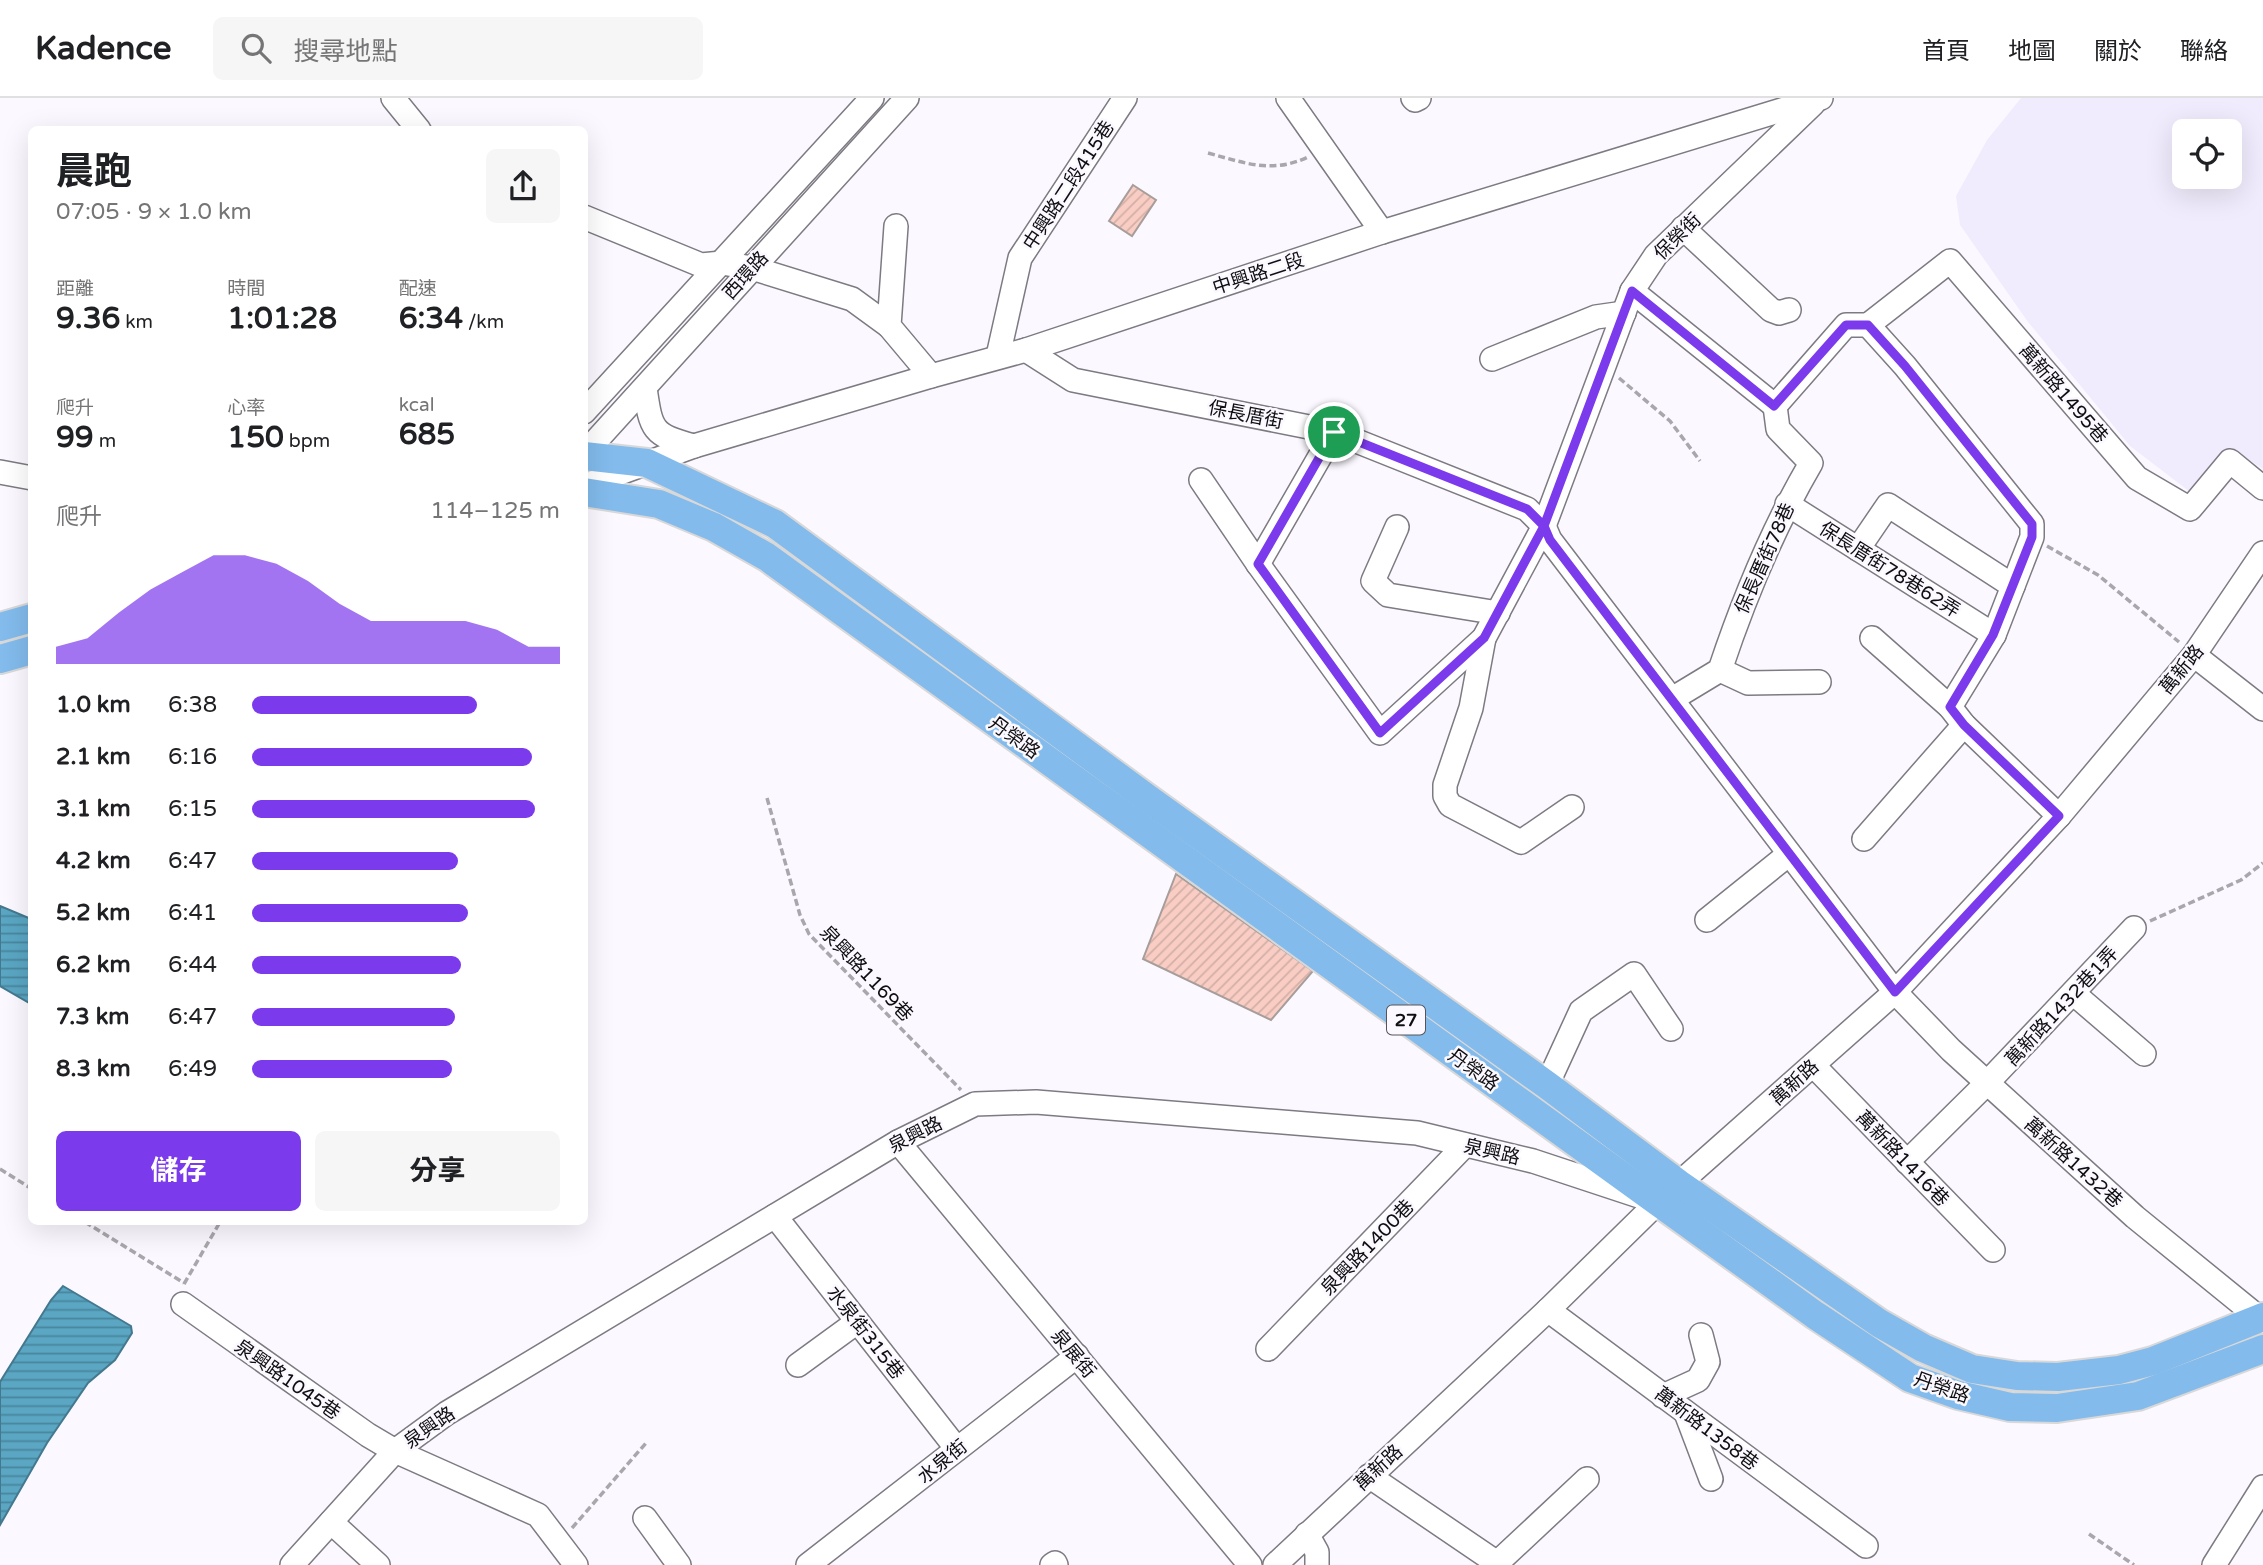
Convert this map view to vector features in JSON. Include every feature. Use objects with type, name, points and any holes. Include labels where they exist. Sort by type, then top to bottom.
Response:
[{"type":"main road","name":"中興路二段","points":[[588,456],[647,463]]},
{"type":"main road","name":"丹榮路","points":[[647,463],[775,524],[1139,810],[1669,1193],[1923,1348],[1972,1369],[2017,1376],[2058,1377],[2119,1370],[2152,1361],[2262,1319]]},
{"type":"main road","name":"丹榮路","points":[[588,493],[659,504],[714,527],[767,557],[1547,1085],[1669,1193],[1815,1315],[1910,1378],[1958,1395],[2010,1407],[2056,1408],[2138,1396],[2263,1349]]},
{"type":"main road","points":[[0,627],[28,619]]},
{"type":"main road","points":[[0,659],[28,651]]},
{"type":"street","points":[[393,98],[416,126]]},
{"type":"street","name":"西環路","points":[[588,408],[872,98]]},
{"type":"street","name":"西環路","points":[[588,451],[907,98]]},
{"type":"street","name":"中興路二段415巷","points":[[998,356],[1020,258],[1125,98]]},
{"type":"street","points":[[1413,98],[1419,98]]},
{"type":"street","points":[[1290,99],[1382,232]]},
{"type":"street","name":"中興路二段","points":[[588,485],[694,446],[1026,350],[1382,232],[1820,99]]},
{"type":"street","name":"保榮街","points":[[1484,638],[1544,526],[1632,291],[1656,255],[1820,99]]},
{"type":"street","points":[[588,219],[701,265],[722,263],[752,268],[852,299],[889,326],[931,376]]},
{"type":"street","points":[[889,326],[896,226]]},
{"type":"street","points":[[1683,228],[1771,310],[1779,313],[1789,310]]},
{"type":"street","name":"萬新路1495巷","points":[[1868,325],[1950,261],[2137,478],[2190,509],[2230,461],[2263,488]]},
{"type":"street","points":[[1632,291],[1774,406],[1846,325],[1868,325],[1905,366],[2032,524],[2032,537],[2013,586],[1957,716],[1864,839]]},
{"type":"street","points":[[1492,359],[1596,317],[1624,313]]},
{"type":"street","name":"保長厝街","points":[[1026,350],[1073,380],[1334,432],[1527,509],[1544,526],[1550,540],[1895,992]]},
{"type":"street","points":[[645,388],[649,414],[658,433],[694,446]]},
{"type":"street","name":"保長厝街78巷","points":[[1720,670],[1738,615],[1787,504],[1811,463],[1778,429],[1774,406]]},
{"type":"street","points":[[1258,564],[1334,432]]},
{"type":"street","points":[[0,472],[28,477]]},
{"type":"street","points":[[1201,480],[1380,733],[1484,638]]},
{"type":"street","name":"保長厝街78巷62弄","points":[[1787,504],[1993,635]]},
{"type":"street","points":[[1858,549],[1888,505],[2013,586]]},
{"type":"street","points":[[1397,527],[1373,581],[1388,595],[1498,613]]},
{"type":"street","name":"萬新路","points":[[1275,1565],[1669,1193],[1895,992],[2059,816],[2194,655],[2263,553]]},
{"type":"street","points":[[1484,638],[1471,708],[1445,785],[1445,796],[1450,806],[1521,842],[1572,807]]},
{"type":"street","points":[[1872,638],[1957,716],[2059,816]]},
{"type":"street","points":[[2194,655],[2263,709]]},
{"type":"street","points":[[1672,699],[1720,670],[1748,683],[1819,682]]},
{"type":"street","points":[[1707,920],[1789,854]]},
{"type":"street","name":"萬新路1432巷1弄","points":[[1907,1162],[1987,1083],[2134,928]]},
{"type":"street","points":[[1547,1085],[1581,1011],[1634,974],[1671,1029]]},
{"type":"street","name":"萬新路1432巷","points":[[1895,992],[1951,1050],[2135,1217],[2262,1319]]},
{"type":"street","points":[[2073,993],[2144,1055]]},
{"type":"street","name":"萬新路1416巷","points":[[1813,1065],[1993,1250]]},
{"type":"street","name":"泉興路","points":[[292,1565],[395,1451],[447,1413],[898,1142],[975,1104],[1036,1102],[1404,1132],[1669,1193]]},
{"type":"street","name":"泉展街","points":[[898,1142],[1250,1565]]},
{"type":"street","name":"泉興路1400巷","points":[[1268,1349],[1465,1145]]},
{"type":"street","name":"水泉街315巷","points":[[775,1216],[957,1449]]},
{"type":"street","name":"泉興路1045巷","points":[[183,1294],[368,1435],[395,1451],[538,1515],[576,1565]]},
{"type":"street","name":"萬新路1358巷","points":[[1548,1310],[1866,1546]]},
{"type":"street","points":[[797,1365],[857,1322]]},
{"type":"street","points":[[1663,1396],[1698,1380],[1708,1362],[1701,1335]]},
{"type":"street","name":"水泉街","points":[[808,1565],[1077,1356]]},
{"type":"street","points":[[1686,1413],[1711,1479]]},
{"type":"street","points":[[1369,1476],[1497,1564],[1587,1479]]},
{"type":"street","points":[[2214,1565],[2263,1487]]},
{"type":"street","points":[[645,1518],[678,1565]]},
{"type":"street","points":[[331,1522],[378,1565]]},
{"type":"street","points":[[1307,1534],[1317,1552],[1317,1565]]},
{"type":"path","points":[[1208,153],[1257,167],[1290,165],[1324,150]]},
{"type":"path","points":[[1604,365],[1670,421],[1700,461]]},
{"type":"path","points":[[2032,537],[2098,575],[2194,655]]},
{"type":"path","name":"泉興路1169巷","points":[[767,798],[800,915],[809,934],[975,1104]]},
{"type":"path","points":[[2134,928],[2241,880],[2263,863]]},
{"type":"path","points":[[0,1169],[28,1186]]},
{"type":"path","points":[[89,1225],[183,1294],[218,1225]]},
{"type":"path","points":[[559,1543],[646,1443]]},
{"type":"path","points":[[2089,1534],[2134,1565]]},
{"type":"shaded area","points":[[2021,98],[2263,98],[2263,469],[2231,448],[2194,495],[2130,446],[2028,322],[1960,225],[1956,196],[1987,140]]},
{"type":"water","points":[[0,906],[28,918],[28,1002],[0,986]]},
{"type":"water","points":[[63,1286],[131,1326],[132,1333],[115,1360],[88,1383],[47,1443],[0,1525],[0,1382],[51,1300]]},
{"type":"building","points":[[1133,185],[1156,200],[1132,236],[1109,221]]},
{"type":"building","points":[[1176,874],[1313,971],[1271,1020],[1143,959]]},
{"type":"route","points":[[1334,432],[1258,564],[1380,733],[1484,638],[1544,526],[1632,291],[1774,406],[1846,325],[1868,325],[1905,366],[2032,524],[2032,537],[1993,635],[1950,707],[1964,725],[2059,816],[1895,992],[1550,540],[1544,526],[1527,509],[1334,432]]}]
